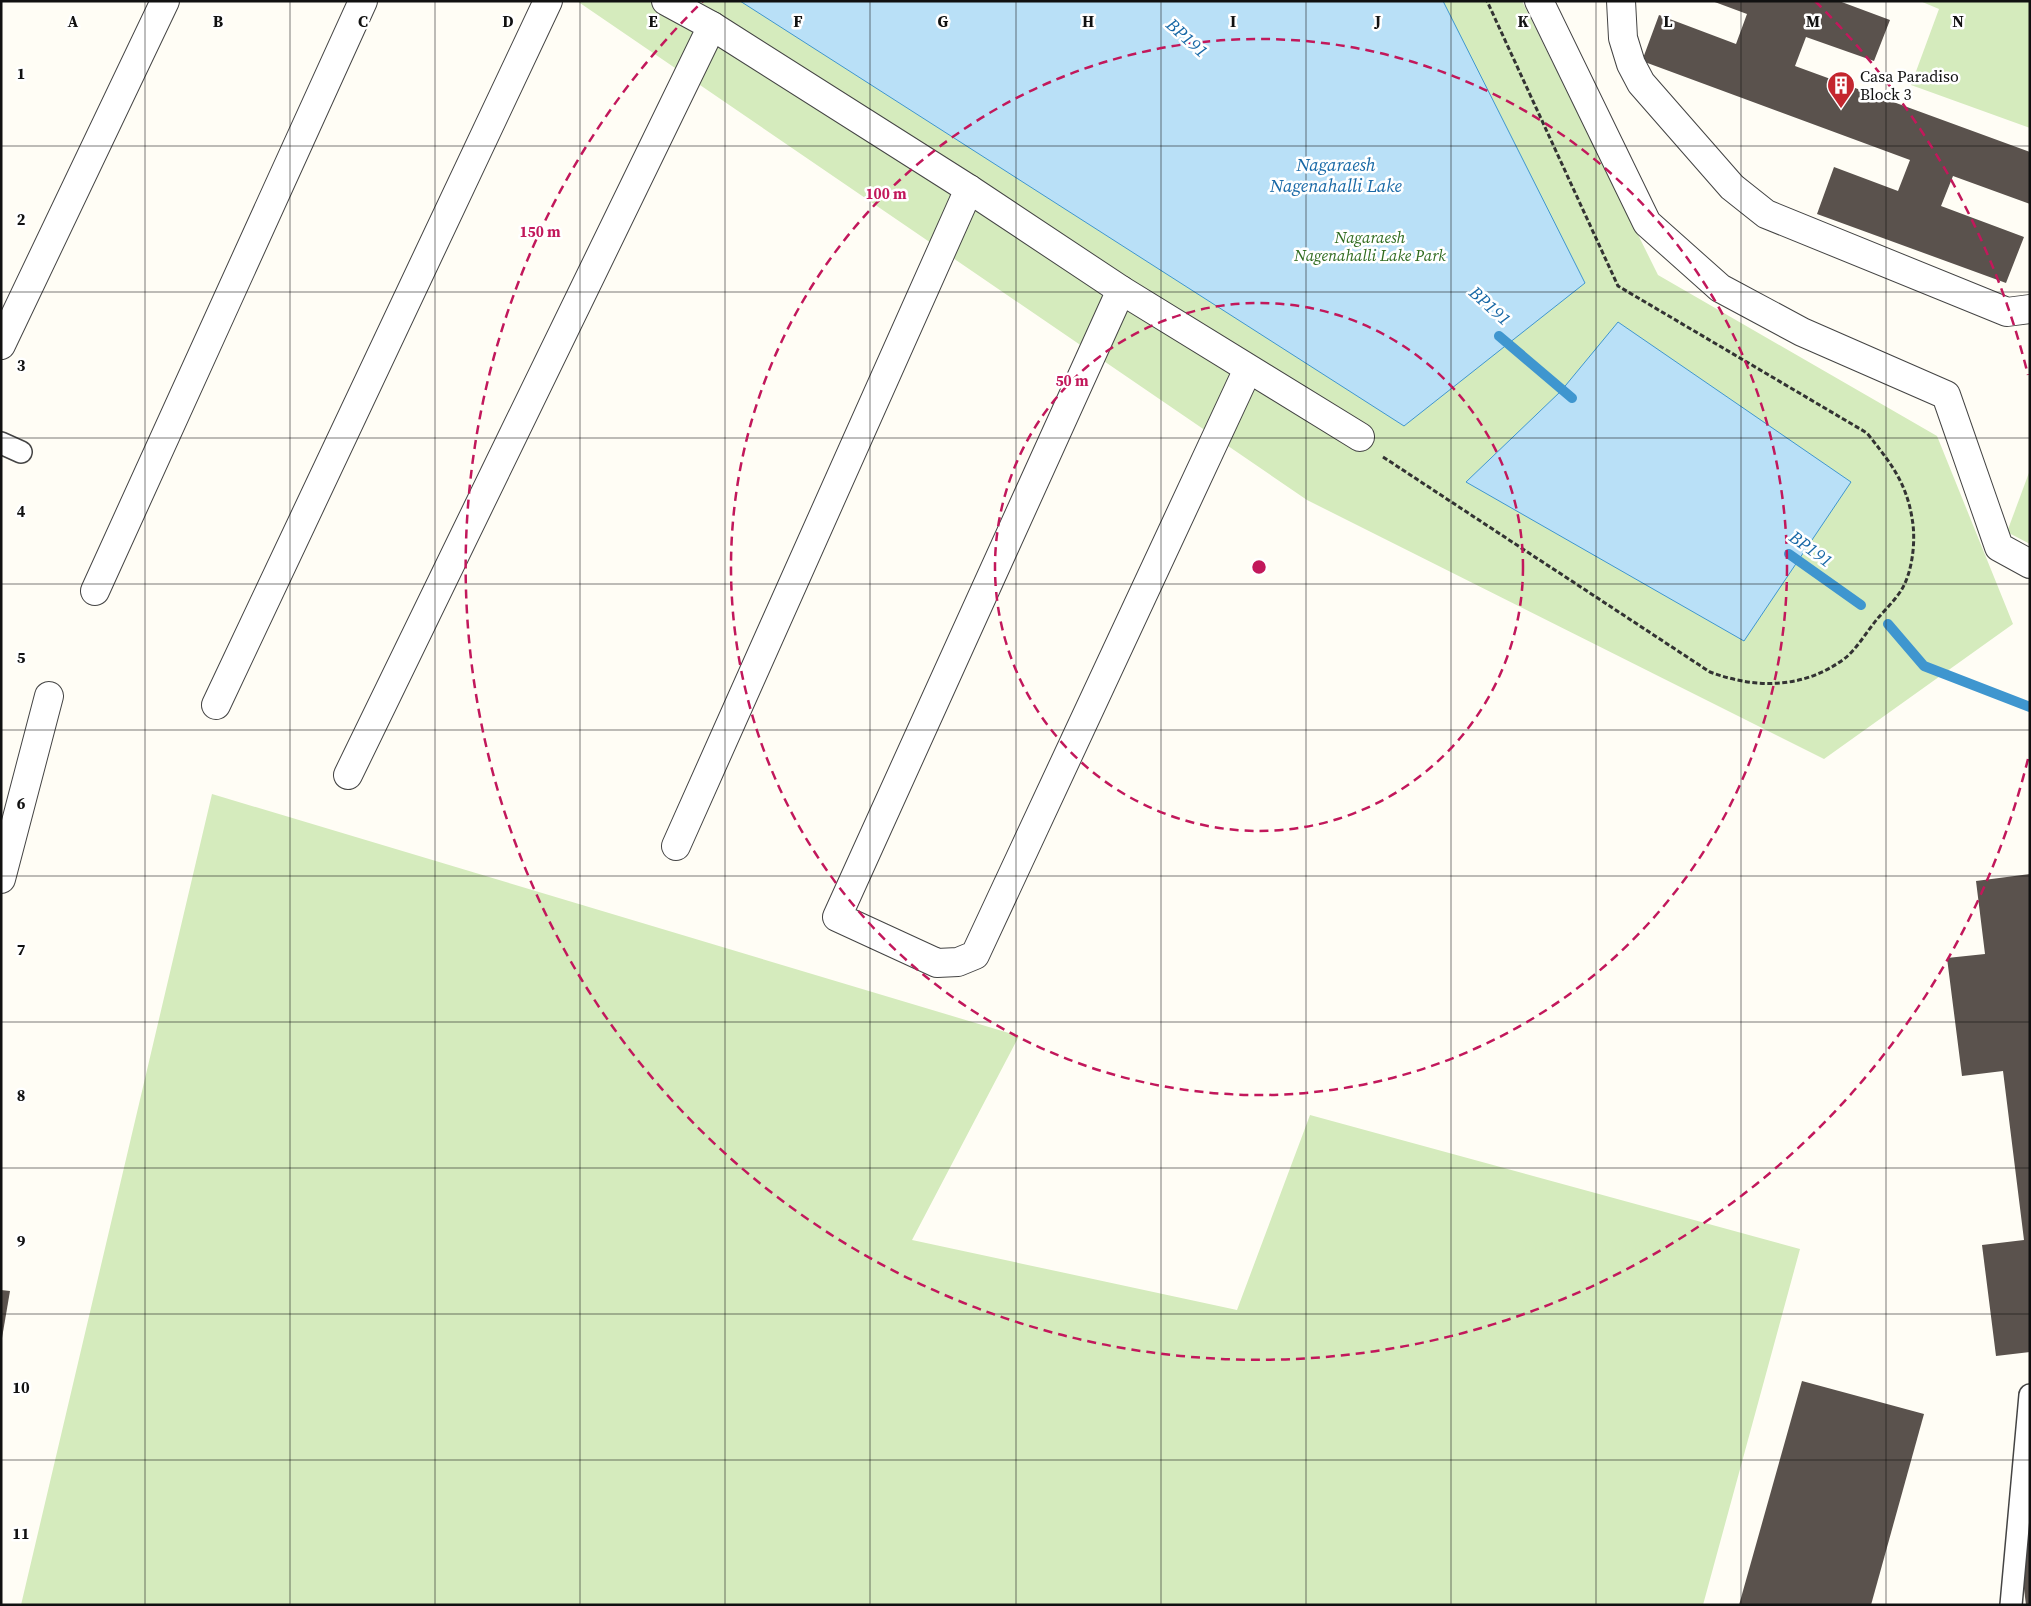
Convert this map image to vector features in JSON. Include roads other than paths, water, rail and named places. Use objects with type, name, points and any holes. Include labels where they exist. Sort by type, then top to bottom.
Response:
[{"type":"street","points":[[1,345],[165,1]]},
{"type":"street","points":[[95,592],[363,1]]},
{"type":"street","points":[[216,704],[548,1]]},
{"type":"street","points":[[666,1],[712,26],[969,189],[1121,290],[1360,437]]},
{"type":"street","points":[[1539,1],[1647,223],[1720,288],[1802,332],[1946,395],[1999,546],[2030,564]]},
{"type":"street","points":[[1621,1],[1623,38],[1641,83],[1732,187],[1766,214],[2018,310]]},
{"type":"street","points":[[1623,38],[1638,1]]},
{"type":"street","points":[[348,775],[712,26]]},
{"type":"street","points":[[676,846],[969,189]]},
{"type":"street","points":[[1121,290],[837,918],[937,963],[958,962],[975,955],[1248,369]]},
{"type":"street","points":[[1,879],[50,696]]},
{"type":"lane","points":[[1,443],[21,452]]},
{"type":"lane","points":[[2011,1605],[2030,1395]]},
{"type":"water","name":"Nagaraesh Nagenahalli Lake","points":[[740,1],[1443,1],[1585,283],[1404,426]]},
{"type":"water","points":[[1618,322],[1851,482],[1744,641],[1466,482],[1561,391]]},
{"type":"waterway","name":"BP191","points":[[1499,336],[1572,398]]},
{"type":"waterway","name":"BP191","points":[[1789,554],[1861,605]]},
{"type":"waterway","name":"BP191","points":[[1888,624],[1924,666],[2030,707]]},
{"type":"place","name":"Casa Paradiso Block 3","points":[[1841,109]]},
{"type":"park label","name":"Nagaraesh Nagenahalli Lake Park","points":[[1370,246]]}]
